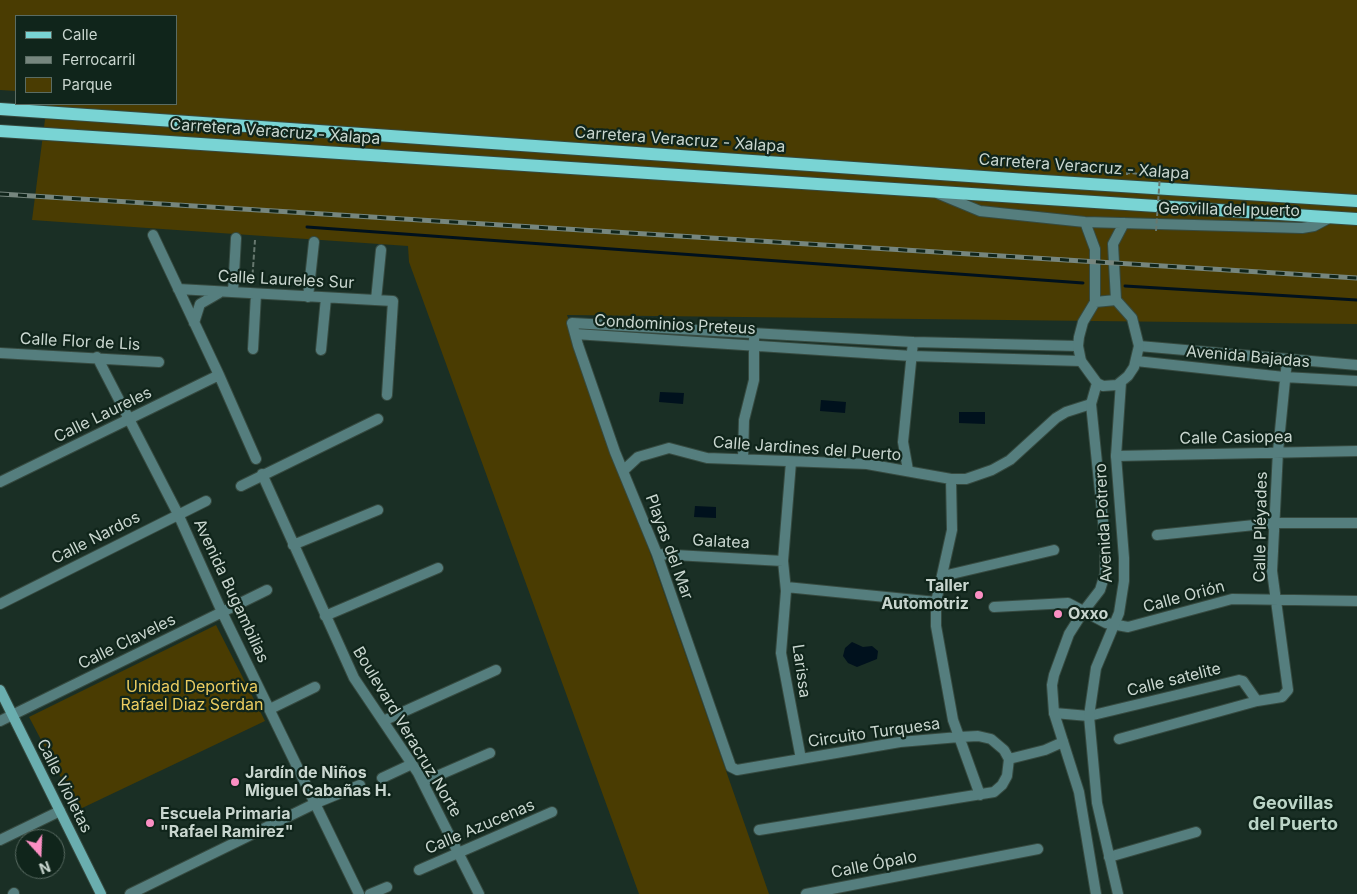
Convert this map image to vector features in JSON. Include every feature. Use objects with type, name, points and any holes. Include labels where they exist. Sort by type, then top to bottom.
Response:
[{"type":"main road","name":"Carretera Veracruz - Xalapa","points":[[0,108],[1027,180],[1357,201]]},
{"type":"main road","name":"Carretera Veracruz - Xalapa","points":[[0,131],[1357,218]]},
{"type":"main road","name":"Calle Violetas","points":[[0,690],[101,894]]},
{"type":"street","name":"Geovilla del puerto","points":[[931,190],[980,211],[1085,222],[1302,228],[1314,226],[1331,217]]},
{"type":"street","points":[[1085,222],[1095,249],[1095,302],[1083,322],[1078,346],[1081,361],[1097,384],[1111,386],[1121,382],[1131,372],[1136,361],[1139,346],[1132,318],[1116,300],[1113,244],[1124,223]]},
{"type":"street","points":[[153,235],[256,459]]},
{"type":"street","points":[[233,292],[236,238]]},
{"type":"street","points":[[308,297],[314,242]]},
{"type":"street","points":[[376,300],[381,250]]},
{"type":"street","name":"Calle Laureles Sur","points":[[178,289],[393,301],[387,395]]},
{"type":"street","points":[[194,322],[200,304],[206,299],[222,292]]},
{"type":"street","points":[[252,349],[254,294]]},
{"type":"street","points":[[321,350],[326,298]]},
{"type":"street","points":[[1095,302],[1116,300]]},
{"type":"street","name":"Condominios Preteus","points":[[1078,346],[913,342],[573,322],[575,334],[754,344],[912,356],[1081,361]]},
{"type":"street","points":[[743,459],[744,420],[754,380],[754,332]]},
{"type":"street","name":"Playas del Mar","points":[[575,334],[656,554],[729,764],[735,770]]},
{"type":"street","points":[[908,470],[904,442],[913,342]]},
{"type":"street","name":"Avenida Bajadas","points":[[1139,346],[1357,365]]},
{"type":"street","name":"Calle Flor de Lis","points":[[0,353],[159,362]]},
{"type":"street","name":"Avenida Bugambilias","points":[[97,357],[178,514],[222,612],[359,894]]},
{"type":"street","name":"Calle Pléyades","points":[[1257,701],[1282,697],[1288,690],[1272,571],[1278,451],[1287,360]]},
{"type":"street","name":"Avenida Bajadas","points":[[1136,361],[1284,377],[1357,381]]},
{"type":"street","name":"Calle Laureles","points":[[0,482],[219,375]]},
{"type":"street","name":"Avenida Potrero","points":[[1118,894],[1095,791],[1089,716],[1096,668],[1120,608],[1124,568],[1116,456],[1121,382]]},
{"type":"street","points":[[1091,404],[1097,384]]},
{"type":"street","name":"Calle Jardines del Puerto","points":[[624,470],[638,457],[669,448],[707,458],[867,464],[951,479],[966,479],[992,470],[1024,449],[1056,418],[1066,412],[1091,404]]},
{"type":"street","name":"Avenida Potrero","points":[[1091,404],[1106,561],[1105,574],[1100,590],[1069,634],[1054,675],[1054,713],[1079,792],[1096,894]]},
{"type":"street","points":[[241,486],[262,474],[378,419]]},
{"type":"street","name":"Calle Casiopea","points":[[1116,456],[1278,451],[1357,451]]},
{"type":"street","name":"Larissa","points":[[791,462],[783,561],[786,587],[781,652],[801,759]]},
{"type":"street","name":"Boulevard Veracruz Norte","points":[[262,474],[354,678],[423,782],[479,894]]},
{"type":"street","points":[[951,479],[952,530],[936,602],[936,626],[950,708],[958,737],[980,795]]},
{"type":"street","name":"Calle Nardos","points":[[0,604],[206,500]]},
{"type":"street","points":[[293,545],[378,510]]},
{"type":"street","points":[[1157,535],[1274,523],[1357,523]]},
{"type":"street","points":[[943,576],[1054,550]]},
{"type":"street","name":"Galatea","points":[[656,554],[783,561]]},
{"type":"street","points":[[325,616],[438,568]]},
{"type":"street","points":[[786,587],[936,602]]},
{"type":"street","name":"Calle Claveles","points":[[0,721],[267,590]]},
{"type":"street","name":"Calle Orión","points":[[994,607],[1062,603],[1073,605],[1083,612],[1113,625],[1128,626],[1150,622],[1232,599],[1357,601]]},
{"type":"street","points":[[383,721],[496,670]]},
{"type":"street","name":"Calle satelite","points":[[1089,716],[1239,680],[1244,682],[1257,701]]},
{"type":"street","points":[[270,708],[315,687]]},
{"type":"street","points":[[1119,738],[1257,701]]},
{"type":"street","points":[[1054,713],[1089,716]]},
{"type":"street","name":"Circuito Turquesa","points":[[735,770],[900,742],[978,736],[991,739],[1004,750],[1009,759]]},
{"type":"street","points":[[759,830],[994,792],[1002,785],[1009,767],[1009,759],[1045,750],[1062,742]]},
{"type":"street","points":[[423,782],[490,754]]},
{"type":"street","points":[[382,778],[412,764]]},
{"type":"street","points":[[130,894],[316,803],[360,785]]},
{"type":"street","points":[[0,840],[60,811]]},
{"type":"street","name":"Calle Azucenas","points":[[419,870],[552,812]]},
{"type":"street","points":[[1109,857],[1196,832]]},
{"type":"street","name":"Calle Ópalo","points":[[806,894],[1038,848]]},
{"type":"street","points":[[370,894],[387,887]]},
{"type":"path","points":[[1156,231],[1160,175]]},
{"type":"path","points":[[254,294],[255,240]]},
{"type":"green space","points":[[0,0],[1357,0],[1357,324],[567,315],[769,894],[639,894],[409,262],[408,246],[32,220],[47,105],[178,105],[178,15],[15,15],[15,91],[0,90]]},
{"type":"green space","name":"Unidad Deportiva Rafael Diaz Serdan","points":[[216,625],[265,721],[78,810],[29,717]]},
{"type":"water","points":[[660,392],[684,393],[683,404],[659,402]]},
{"type":"water","points":[[821,400],[846,402],[845,413],[820,411]]},
{"type":"water","points":[[959,412],[985,412],[985,424],[959,423]]},
{"type":"water","points":[[695,506],[716,507],[716,518],[694,517]]},
{"type":"water","points":[[852,642],[863,647],[872,646],[878,651],[877,659],[857,667],[848,663],[843,656],[845,648]]},
{"type":"waterway","points":[[307,227],[1083,283]]},
{"type":"waterway","points":[[1125,286],[1357,300]]},
{"type":"railway","points":[[0,194],[1357,278]]},
{"type":"place","name":"Taller Automotriz","points":[[979,595]]},
{"type":"place","name":"Oxxo","points":[[1058,614]]},
{"type":"place","name":"Jardín de Niños Miguel Cabañas H.","points":[[235,782]]},
{"type":"place","name":"Escuela Primaria \"Rafael Ramirez\"","points":[[150,823]]},
{"type":"district","name":"Geovillas del Puerto","points":[[1293,814]]}]
